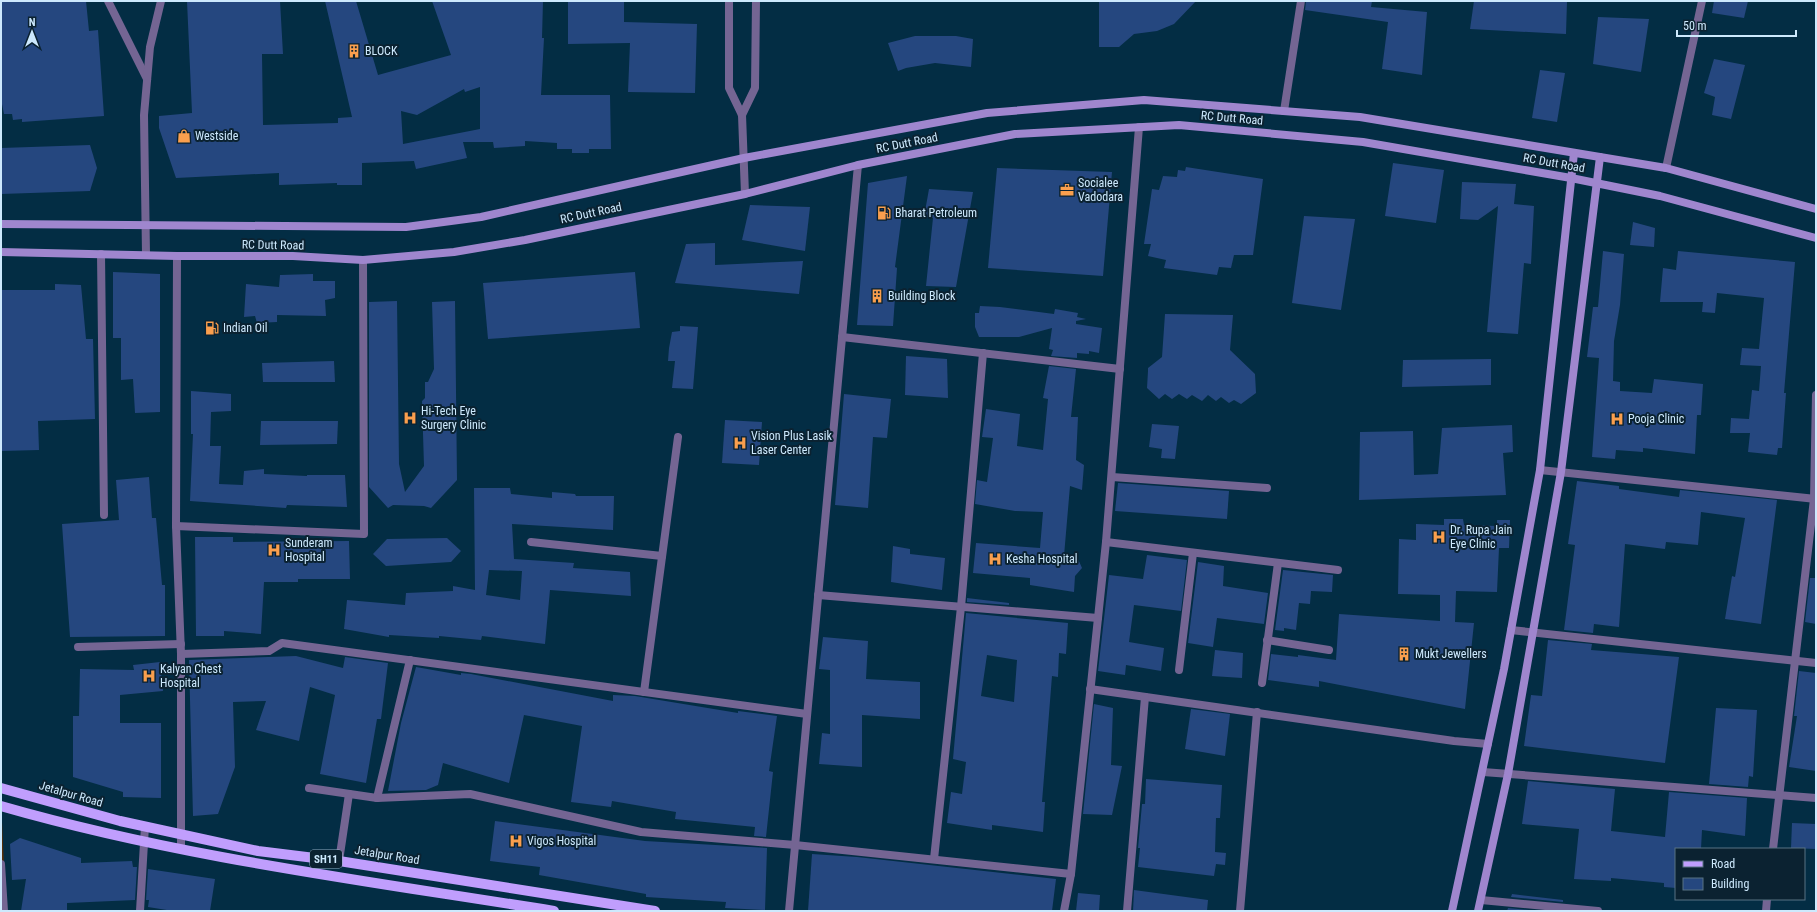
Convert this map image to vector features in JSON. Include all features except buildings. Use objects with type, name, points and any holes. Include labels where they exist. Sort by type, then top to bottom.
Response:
[{"type":"main road","name":"RC Dutt Road","points":[[1,224],[406,227],[449,223],[744,158],[1002,111],[1144,100],[1360,117],[1666,168],[1816,209]]},
{"type":"main road","name":"RC Dutt Road","points":[[1,252],[177,256],[293,256],[363,260],[454,252],[524,240],[745,194],[858,165],[1014,134],[1179,125],[1363,142],[1571,178],[1660,196],[1816,238]]},
{"type":"main road","points":[[1452,911],[1483,772],[1540,470],[1574,153]]},
{"type":"main road","points":[[1478,911],[1508,774],[1561,472],[1598,183],[1600,157]]},
{"type":"main road","name":"Jetalpur Road","points":[[1,788],[120,821],[258,851],[339,861],[655,911]]},
{"type":"main road","name":"SH11","points":[[1,806],[144,842],[260,865],[554,911]]},
{"type":"street","points":[[108,1],[147,79]]},
{"type":"street","points":[[146,255],[144,115],[150,48],[161,1]]},
{"type":"street","points":[[729,1],[729,88],[742,115],[745,194]]},
{"type":"street","points":[[742,115],[755,88],[756,1]]},
{"type":"street","points":[[1284,111],[1301,1]]},
{"type":"street","points":[[1666,168],[1702,1]]},
{"type":"street","points":[[1064,911],[1071,874],[1106,542],[1139,127]]},
{"type":"street","points":[[789,911],[858,165]]},
{"type":"street","points":[[101,254],[104,515]]},
{"type":"street","points":[[177,256],[176,526],[181,644],[181,849]]},
{"type":"street","points":[[176,526],[364,534],[363,260]]},
{"type":"street","points":[[842,337],[1120,369]]},
{"type":"street","points":[[934,859],[961,607],[983,353]]},
{"type":"street","points":[[1773,848],[1815,499],[1816,395]]},
{"type":"street","points":[[644,692],[678,437]]},
{"type":"street","points":[[1540,470],[1815,499]]},
{"type":"street","points":[[1112,476],[1268,488]]},
{"type":"street","points":[[531,542],[662,556]]},
{"type":"street","points":[[1106,542],[1338,570]]},
{"type":"street","points":[[1179,670],[1193,553]]},
{"type":"street","points":[[1262,683],[1278,563]]},
{"type":"street","points":[[818,595],[1098,618]]},
{"type":"street","points":[[1511,630],[1816,663]]},
{"type":"street","points":[[1267,640],[1329,650]]},
{"type":"street","points":[[181,654],[269,651],[282,643],[807,714]]},
{"type":"street","points":[[78,647],[181,644]]},
{"type":"street","points":[[377,798],[410,660]]},
{"type":"street","points":[[1090,689],[1454,741],[1488,744]]},
{"type":"street","points":[[1127,911],[1145,697]]},
{"type":"street","points":[[1240,911],[1257,712]]},
{"type":"street","points":[[1483,772],[1816,798]]},
{"type":"street","points":[[309,788],[377,798],[470,794],[641,832],[795,845],[1071,874]]},
{"type":"street","name":"SH11","points":[[339,861],[349,794]]},
{"type":"street","points":[[140,911],[145,826]]},
{"type":"street","points":[[1,864],[4,911]]},
{"type":"street","points":[[1481,900],[1598,911]]},
{"type":"street","points":[[1766,911],[1767,900]]},
{"type":"shaded area","points":[[1,799],[6,911],[1,911]]},
{"type":"place","name":"BLOCK","points":[[354,51]]},
{"type":"place","name":"Westside","points":[[184,136]]},
{"type":"place","name":"Socialee Vadodara","points":[[1067,190]]},
{"type":"place","name":"Bharat Petroleum","points":[[884,213]]},
{"type":"place","name":"Building Block","points":[[877,296]]},
{"type":"place","name":"Indian Oil","points":[[212,328]]},
{"type":"place","name":"Hi-Tech Eye Surgery Clinic","points":[[410,418]]},
{"type":"place","name":"Pooja Clinic","points":[[1617,419]]},
{"type":"place","name":"Vision Plus Lasik Laser Center","points":[[740,443]]},
{"type":"place","name":"Dr. Rupa Jain Eye Clinic","points":[[1439,537]]},
{"type":"place","name":"Sunderam Hospital","points":[[274,550]]},
{"type":"place","name":"Kesha Hospital","points":[[995,559]]},
{"type":"place","name":"Mukt Jewellers","points":[[1404,654]]},
{"type":"place","name":"Kalyan Chest Hospital","points":[[149,676]]},
{"type":"place","name":"Vigos Hospital","points":[[516,841]]}]
